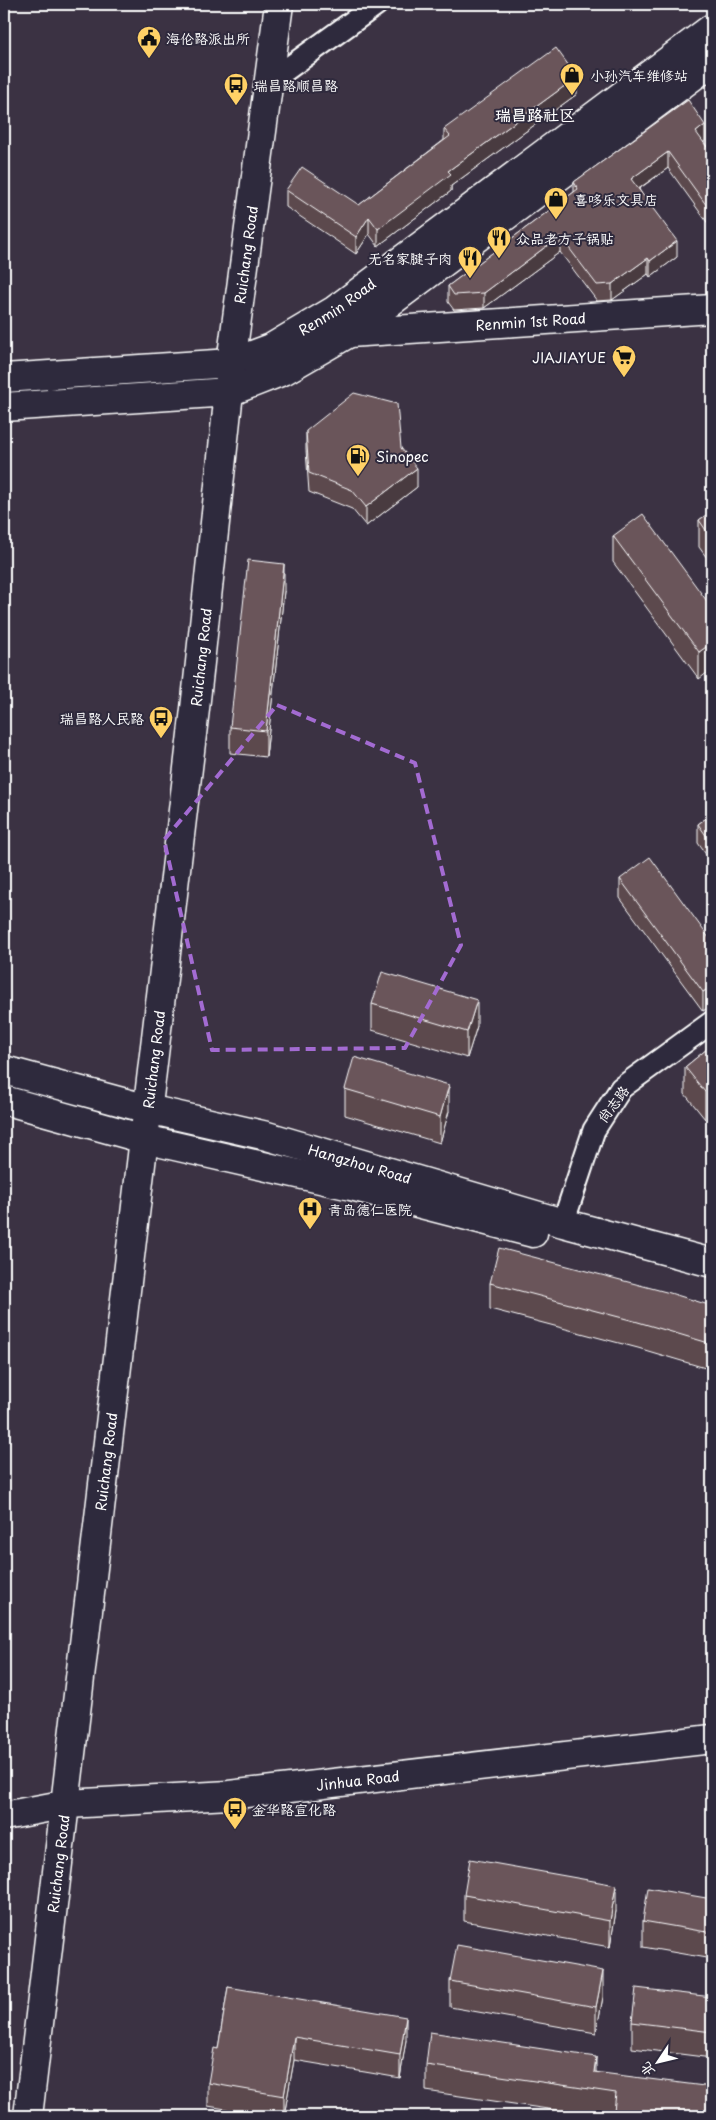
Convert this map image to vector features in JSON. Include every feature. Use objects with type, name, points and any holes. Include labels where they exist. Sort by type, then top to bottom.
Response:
[{"type":"main road","name":"Ruichang Road","points":[[28,2116],[67,1804],[196,699],[229,392],[230,363],[270,82],[279,4]]},
{"type":"main road","name":"Renmin Road","points":[[4,378],[230,363],[271,348],[335,310],[712,28]]},
{"type":"main road","name":"Renmin Road","points":[[4,407],[229,392],[283,371],[349,333],[712,62]]},
{"type":"main road","name":"Renmin 1st Road","points":[[349,333],[712,309]]},
{"type":"main road","name":"Hangzhou Road","points":[[4,1070],[148,1109],[267,1136],[563,1223],[712,1263]]},
{"type":"main road","name":"Hangzhou Road","points":[[4,1100],[144,1139],[351,1186],[712,1280]]},
{"type":"main road","name":"Jinhua Road","points":[[4,1816],[67,1804],[229,1795],[712,1739]]},
{"type":"street","points":[[270,82],[377,4]]},
{"type":"street","name":"尚志路","points":[[563,1223],[594,1130],[621,1088],[712,1022]]},
{"type":"highlighted area","points":[[277,705],[415,763],[461,945],[405,1048],[212,1050],[164,840]]},
{"type":"building","points":[[556,48],[577,77],[448,171],[451,174],[378,229],[369,217],[356,237],[286,190],[302,167],[359,205],[450,136],[444,129]]},
{"type":"building","points":[[688,100],[705,125],[696,132],[712,154],[712,213],[668,152],[631,179],[677,241],[650,261],[648,258],[612,284],[597,285],[560,236],[484,293],[454,295],[448,286],[578,189],[574,182]]},
{"type":"building","name":"Sinopec","points":[[354,393],[397,404],[401,448],[417,468],[366,507],[352,490],[309,473],[306,431]]},
{"type":"building","points":[[712,511],[712,539],[699,520]]},
{"type":"building","points":[[643,514],[712,608],[712,643],[699,652],[613,536]]},
{"type":"building","points":[[248,560],[284,564],[266,731],[230,727]]},
{"type":"building","points":[[712,814],[712,844],[698,824]]},
{"type":"building","points":[[650,857],[712,942],[712,986],[703,992],[620,879]]},
{"type":"building","points":[[382,972],[477,1000],[467,1032],[372,1004]]},
{"type":"building","points":[[712,1045],[712,1087],[705,1092],[685,1067]]},
{"type":"building","points":[[354,1057],[449,1085],[440,1117],[345,1089]]},
{"type":"building","points":[[499,1248],[670,1293],[712,1306],[712,1344],[638,1322],[490,1283]]},
{"type":"building","points":[[470,1859],[616,1885],[610,1921],[464,1895]]},
{"type":"building","points":[[648,1888],[712,1899],[712,1933],[643,1921]]},
{"type":"building","points":[[457,1945],[603,1971],[596,2007],[450,1981]]},
{"type":"building","points":[[228,1987],[406,2017],[400,2055],[294,2037],[284,2096],[208,2083],[214,2048],[218,2049]]},
{"type":"building","points":[[636,1988],[712,1997],[712,2032],[632,2022]]},
{"type":"building","points":[[430,2032],[596,2057],[594,2072],[712,2087],[712,2116],[655,2116],[614,2111],[616,2093],[426,2065]]},
{"type":"place","name":"海伦路派出所","points":[[149,59]]},
{"type":"place","name":"小孙汽车维修站","points":[[572,96]]},
{"type":"place","name":"瑞昌路顺昌路","points":[[236,106]]},
{"type":"place","name":"喜哆乐文具店","points":[[556,220]]},
{"type":"place","name":"众品老方子锅贴","points":[[499,259]]},
{"type":"place","name":"无名家腱子肉","points":[[470,279]]},
{"type":"place","name":"JIAJIAYUE","points":[[624,378]]},
{"type":"place","name":"Sinopec","points":[[358,477]]},
{"type":"place","name":"瑞昌路人民路","points":[[161,739]]},
{"type":"place","name":"青岛德仁医院","points":[[310,1230]]},
{"type":"place","name":"金华路宣化路","points":[[235,1830]]},
{"type":"district","name":"瑞昌路社区","points":[[535,114]]}]
